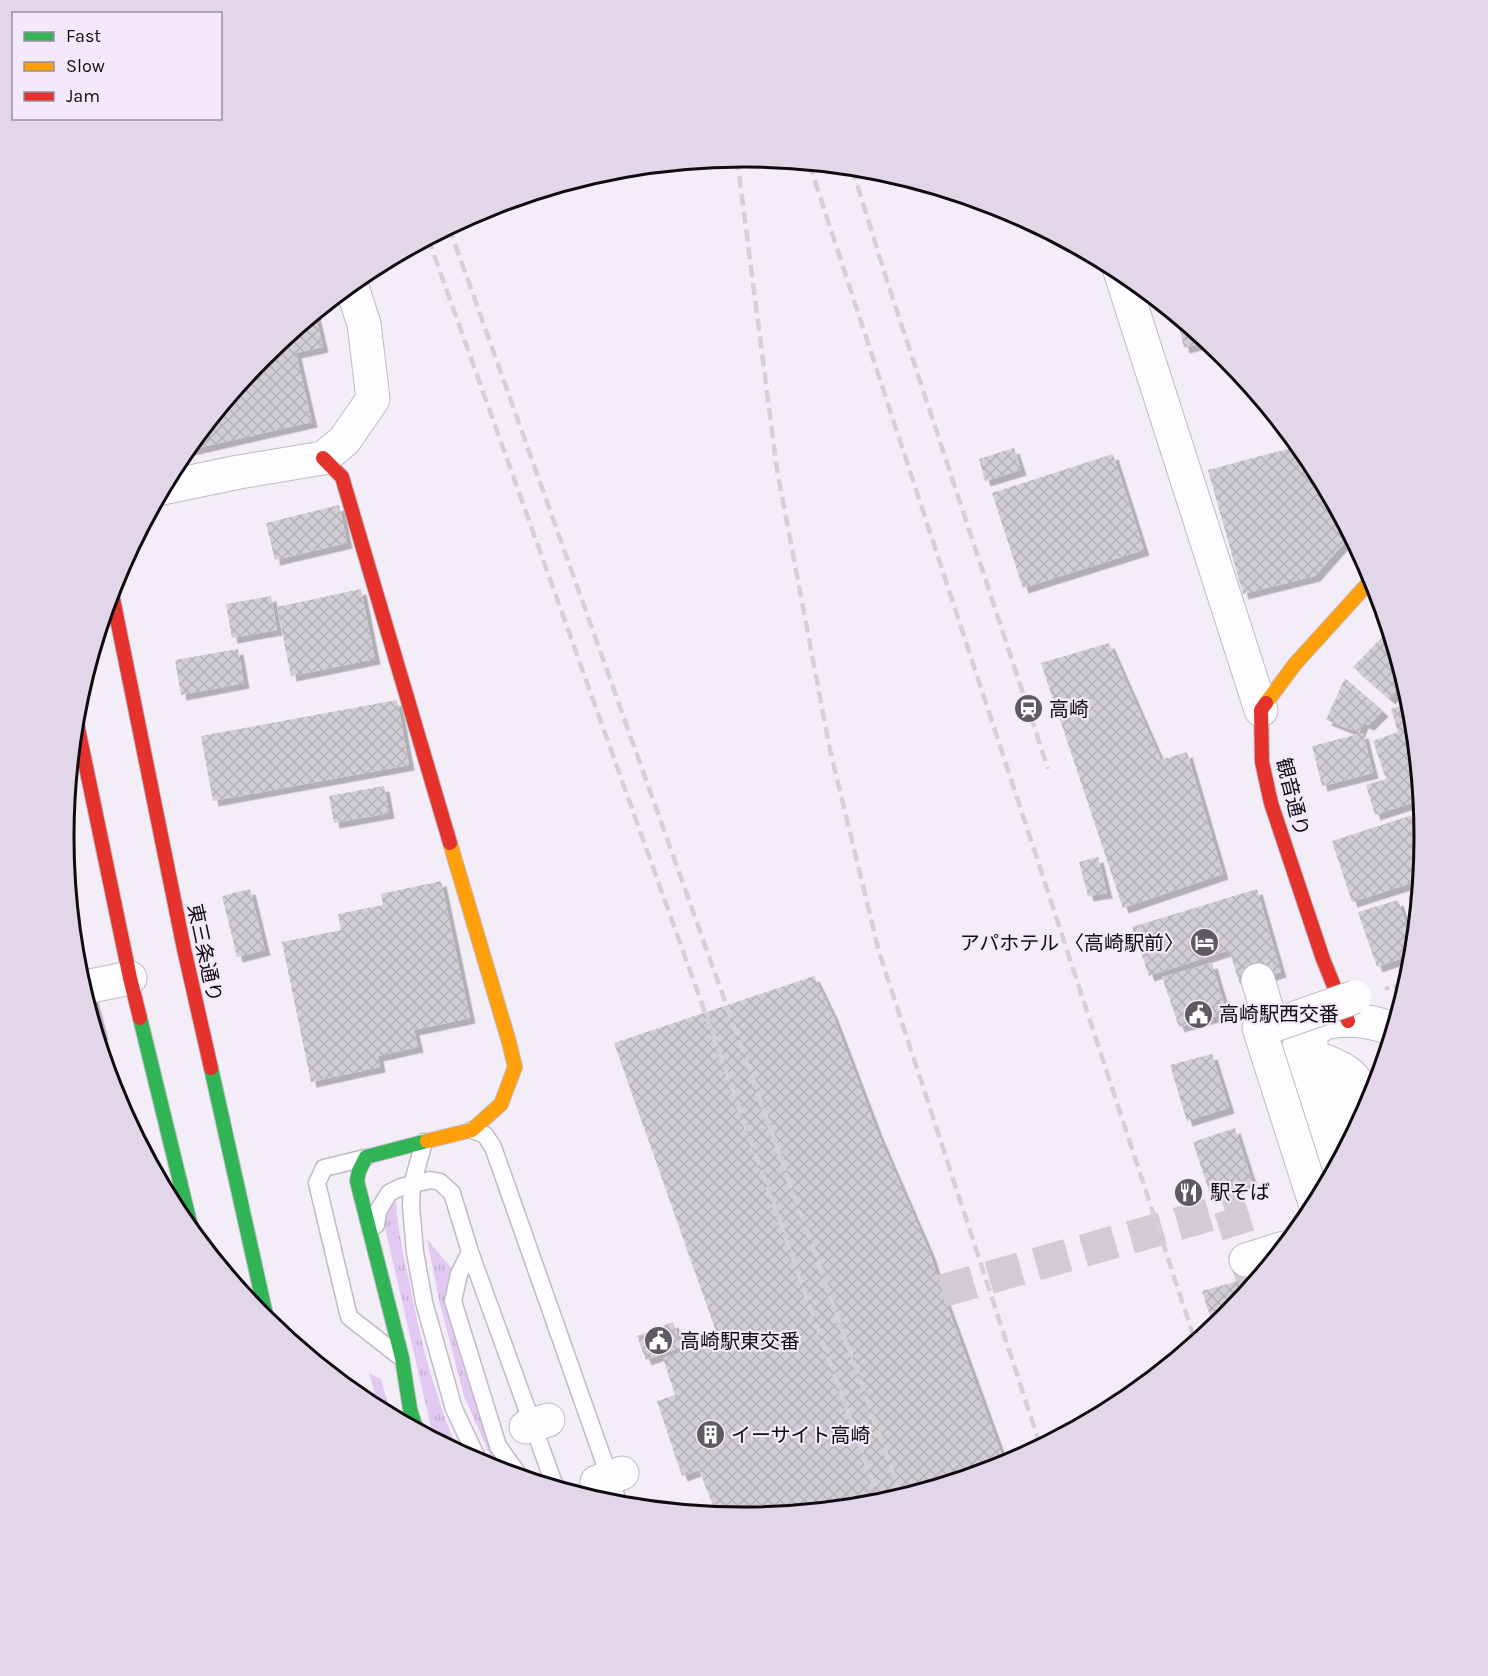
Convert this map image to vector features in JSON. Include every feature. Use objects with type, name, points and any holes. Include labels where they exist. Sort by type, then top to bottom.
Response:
[{"type":"street","points":[[1125,286],[1261,710]]},
{"type":"street","points":[[174,485],[239,471],[323,458],[344,441],[373,399],[364,324],[354,293]]},
{"type":"street","points":[[323,458],[342,477],[510,1042],[515,1067],[501,1104],[472,1130],[366,1157],[359,1171],[357,1181],[402,1358],[414,1422]]},
{"type":"street","points":[[1261,710],[1295,664],[1365,587]]},
{"type":"street","name":"東三条通り","points":[[115,607],[184,949],[264,1305]]},
{"type":"street","name":"観音通り","points":[[1261,710],[1262,762],[1270,802],[1323,959],[1348,1021]]},
{"type":"street","points":[[81,741],[130,978],[188,1213]]},
{"type":"street","points":[[90,986],[130,978]]},
{"type":"street","points":[[1258,980],[1272,1026]]},
{"type":"street","points":[[1312,1194],[1259,1028],[1272,1026],[1355,997],[1352,987]]},
{"type":"street","points":[[1343,1139],[1313,1049],[1312,1031],[1327,1022],[1376,1022],[1388,1026]]},
{"type":"street","points":[[1325,1173],[1293,1068],[1298,1049],[1313,1049],[1355,1077],[1363,1094]]},
{"type":"street","points":[[1246,1260],[1271,1252]]},
{"type":"lane","points":[[472,1130],[485,1135],[494,1147],[612,1485]]},
{"type":"lane","points":[[424,1142],[412,1185],[411,1206],[415,1252],[424,1302],[454,1409],[474,1451]]},
{"type":"lane","points":[[366,1157],[324,1168],[317,1183],[350,1317],[402,1358]]},
{"type":"lane","points":[[374,1244],[378,1211],[389,1192],[430,1180],[440,1182],[452,1193],[470,1252],[536,1424],[554,1481]]},
{"type":"lane","points":[[470,1252],[459,1274],[453,1301],[498,1446],[513,1467]]},
{"type":"green space","points":[[396,1199],[401,1242],[424,1351],[455,1443],[432,1431],[386,1232],[386,1214]]},
{"type":"green space","points":[[427,1239],[453,1270],[448,1280],[447,1291],[450,1318],[479,1415],[499,1462],[492,1459],[464,1396],[440,1304]]},
{"type":"green space","points":[[369,1373],[381,1379],[389,1407],[369,1394],[375,1393]]},
{"type":"building","points":[[317,322],[323,347],[296,353],[312,422],[199,448],[240,396],[270,364]]},
{"type":"building","points":[[1179,328],[1197,345],[1184,348]]},
{"type":"building","points":[[1014,448],[1021,470],[985,481],[979,459]]},
{"type":"building","points":[[1290,448],[1325,503],[1345,542],[1315,576],[1243,594],[1208,470]]},
{"type":"building","points":[[1113,454],[1144,550],[1023,588],[992,493]]},
{"type":"building","points":[[339,505],[347,543],[275,560],[266,523]]},
{"type":"building","points":[[361,589],[375,659],[291,676],[277,607]]},
{"type":"building","points":[[271,596],[277,630],[232,638],[226,604]]},
{"type":"building","points":[[1383,636],[1398,690],[1390,699],[1353,667]]},
{"type":"building","points":[[1109,643],[1161,760],[1187,752],[1223,874],[1123,908],[1041,663]]},
{"type":"building","points":[[238,649],[244,683],[181,695],[175,660]]},
{"type":"building","points":[[1345,678],[1383,711],[1369,725],[1363,723],[1359,733],[1326,720]]},
{"type":"building","points":[[397,700],[409,765],[213,801],[201,736]]},
{"type":"building","points":[[1402,706],[1409,750],[1413,803],[1375,815],[1366,785],[1386,779],[1373,741],[1398,732],[1391,709]]},
{"type":"building","points":[[1363,733],[1373,773],[1322,786],[1312,746]]},
{"type":"building","points":[[384,786],[389,813],[334,823],[329,796]]},
{"type":"building","points":[[1413,815],[1413,883],[1352,902],[1332,841]]},
{"type":"building","points":[[1098,857],[1107,893],[1088,896],[1079,862]]},
{"type":"building","points":[[441,881],[470,1018],[414,1030],[418,1047],[378,1056],[380,1067],[311,1082],[282,942],[341,930],[338,914],[383,905],[381,894]]},
{"type":"building","points":[[250,889],[265,950],[237,957],[222,896]]},
{"type":"building","name":"アパホテル 〈高崎駅前〉","points":[[1257,889],[1281,972],[1240,985],[1229,950],[1149,976],[1132,927]]},
{"type":"building","points":[[1398,900],[1408,931],[1404,958],[1377,967],[1358,912]]},
{"type":"building","points":[[1212,963],[1227,1013],[1179,1027],[1162,977]]},
{"type":"building","points":[[814,976],[833,1015],[877,1131],[930,1253],[1002,1456],[918,1486],[832,1503],[788,1507],[714,1507],[699,1470],[682,1476],[657,1401],[675,1395],[663,1358],[719,1340],[614,1043]]},
{"type":"building","points":[[90,986],[103,1034],[103,1034],[96,1012]]},
{"type":"building","points":[[1212,1054],[1229,1108],[1187,1121],[1170,1065]]},
{"type":"building","points":[[1235,1128],[1253,1184],[1211,1197],[1193,1142]]},
{"type":"building","points":[[1250,1278],[1211,1319],[1202,1291]]},
{"type":"building","name":"高崎駅東交番","points":[[673,1322],[682,1347],[646,1360],[637,1336]]},
{"type":"tunnel","points":[[942,1291],[1230,1209],[1252,1276]]},
{"type":"railway","points":[[738,167],[777,470],[830,750],[879,952],[1038,1440]]},
{"type":"railway","points":[[812,171],[1193,1335]]},
{"type":"railway","points":[[855,177],[1048,769]]},
{"type":"railway","points":[[452,235],[899,1490]]},
{"type":"railway","points":[[431,246],[878,1495]]},
{"type":"traffic: fast","points":[[140,1018],[188,1213]]},
{"type":"traffic: fast","points":[[211,1068],[264,1305]]},
{"type":"traffic: fast","points":[[414,1422],[402,1358],[357,1181],[366,1157],[427,1141]]},
{"type":"traffic: slow","points":[[1266,703],[1295,664],[1365,587]]},
{"type":"traffic: slow","points":[[427,1141],[472,1130],[501,1104],[515,1067],[450,843]]},
{"type":"traffic: jam","points":[[323,458],[342,477],[450,843]]},
{"type":"traffic: jam","points":[[115,607],[184,949],[211,1068]]},
{"type":"traffic: jam","points":[[1266,703],[1261,710],[1262,762],[1271,803],[1323,959],[1348,1021]]},
{"type":"traffic: jam","points":[[81,741],[140,1018]]},
{"type":"place","name":"高崎","points":[[1028,709]]},
{"type":"place","name":"アパホテル 〈高崎駅前〉","points":[[1205,943]]},
{"type":"place","name":"高崎駅西交番","points":[[1198,1014]]},
{"type":"place","name":"駅そば","points":[[1189,1192]]},
{"type":"place","name":"高崎駅東交番","points":[[659,1341]]},
{"type":"place","name":"イーサイト高崎","points":[[710,1435]]}]
